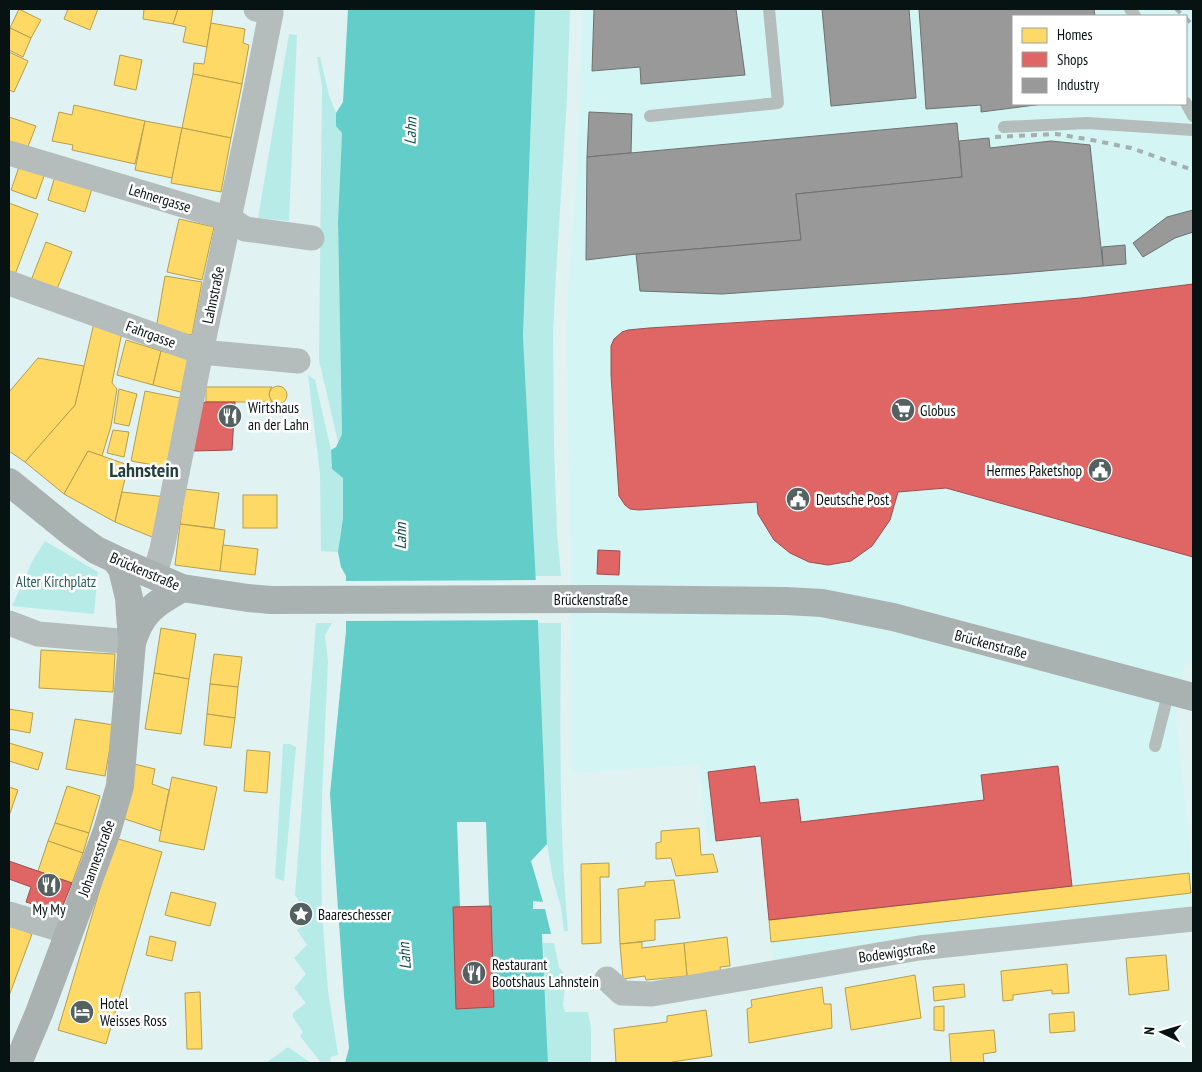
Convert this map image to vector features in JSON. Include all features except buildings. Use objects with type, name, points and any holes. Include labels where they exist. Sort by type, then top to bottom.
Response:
[{"type":"street","name":"Lahnstraße","points":[[149,573],[158,563],[162,549],[201,352],[230,219],[264,11]]},
{"type":"street","name":"Lehnergasse","points":[[9,153],[230,219],[245,230],[312,238]]},
{"type":"street","name":"Fahrgasse","points":[[9,283],[201,352],[298,361]]},
{"type":"street","name":"Brückenstraße","points":[[9,482],[96,550],[182,588],[271,600],[603,599],[822,603],[893,617],[1181,694]]},
{"type":"street","name":"Johannesstraße","points":[[18,1063],[69,932],[106,831],[120,786],[132,642],[129,598],[122,569],[115,559]]},
{"type":"street","points":[[129,598],[138,583],[149,573]]},
{"type":"street","name":"Johannesstraße","points":[[132,642],[142,620],[151,609],[182,588]]},
{"type":"street","points":[[9,624],[38,634],[132,642]]},
{"type":"street","points":[[9,914],[69,932]]},
{"type":"street","name":"Bodewigstraße","points":[[607,979],[622,993],[652,994],[919,948],[1193,919]]},
{"type":"lane","points":[[650,116],[778,103],[768,9]]},
{"type":"lane","points":[[1187,105],[1193,116]]},
{"type":"lane","points":[[1004,127],[1087,123],[1193,130]]},
{"type":"lane","points":[[1155,746],[1181,694]]},
{"type":"shaded area","points":[[583,9],[1193,9],[1193,666],[1184,664],[1176,718],[1193,877],[1193,908],[774,962],[761,836],[708,843],[699,764],[572,773],[568,291],[577,172]]},
{"type":"green space","points":[[535,9],[570,9],[567,97],[553,333],[554,446],[557,532],[561,576],[535,576],[523,336]]},
{"type":"green space","points":[[289,34],[297,35],[289,221],[258,218]]},
{"type":"green space","points":[[317,57],[320,57],[329,95],[336,113],[336,126],[342,133],[338,222],[342,434],[338,442],[319,360],[322,86]]},
{"type":"green space","points":[[308,375],[315,380],[331,450],[332,469],[343,478],[343,518],[338,552],[321,551],[320,474]]},
{"type":"green space","name":"Alter Kirchplatz","points":[[45,541],[98,572],[94,614],[12,606],[33,560]]},
{"type":"green space","points":[[316,623],[332,623],[325,635],[328,661],[321,856],[322,912],[328,991],[338,1055],[330,1057],[331,1063],[320,1063],[300,1036],[303,1032],[293,1017],[293,1013],[306,1003],[294,988],[306,974],[294,958],[307,945],[297,930],[310,918],[295,895]]},
{"type":"green space","points":[[538,623],[561,623],[560,739],[568,931],[564,931],[561,907],[553,879],[547,844]]},
{"type":"green space","points":[[283,744],[290,744],[296,747],[284,881],[275,878]]},
{"type":"green space","points":[[543,943],[554,943],[559,967],[566,976],[563,1005],[565,1012],[588,1012],[591,1027],[591,1063],[548,1063]]},
{"type":"green space","points":[[288,1047],[311,1063],[266,1063]]},
{"type":"water","name":"Lahn","points":[[348,9],[535,9],[523,336],[547,844],[531,861],[543,902],[533,901],[533,909],[545,909],[551,934],[542,934],[548,1063],[345,1063],[349,1048],[330,794],[346,631],[346,576],[341,567],[338,552],[343,518],[343,478],[332,469],[331,450],[336,447],[342,434],[338,222],[342,133],[336,126],[336,113],[343,102]]},
{"type":"pier","points":[[538,580],[540,620],[343,621],[343,581]]},
{"type":"pier","points":[[457,822],[486,822],[489,906],[460,907]]},
{"type":"railway","points":[[1176,9],[1183,15]]},
{"type":"railway","points":[[1187,19],[1193,26]]},
{"type":"railway","points":[[995,137],[1056,134],[1131,148],[1193,170]]},
{"type":"place","name":"Globus","points":[[903,410]]},
{"type":"place","name":"Wirtshaus an der Lahn","points":[[230,416]]},
{"type":"place","name":"Hermes Paketshop","points":[[1100,470]]},
{"type":"place","name":"Deutsche Post","points":[[798,499]]},
{"type":"place","name":"My My","points":[[49,885]]},
{"type":"place","name":"Baareschesser","points":[[301,914]]},
{"type":"place","name":"Restaurant Bootshaus Lahnstein","points":[[474,973]]},
{"type":"place","name":"Hotel Weisses Ross","points":[[82,1012]]},
{"type":"district","name":"Lahnstein","points":[[144,470]]}]
